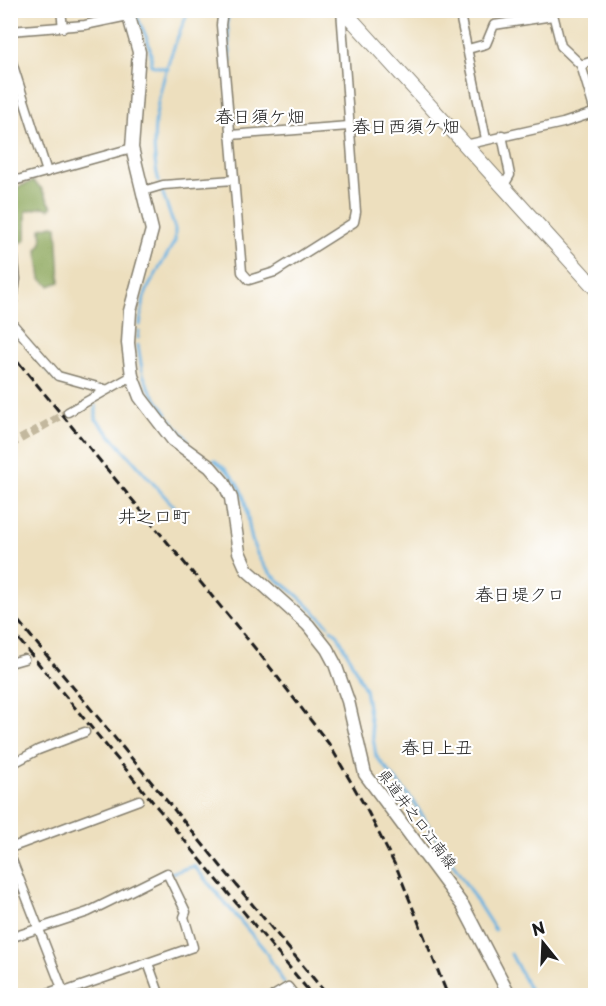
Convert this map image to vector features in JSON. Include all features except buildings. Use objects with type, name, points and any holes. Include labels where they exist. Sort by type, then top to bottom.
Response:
[{"type":"main road","points":[[342,10],[503,187],[591,276],[596,289]]},
{"type":"main road","name":"県道井之口江南線","points":[[128,13],[138,52],[139,71],[132,148],[152,230],[130,311],[128,343],[132,376],[140,397],[173,440],[210,467],[224,483],[231,498],[239,552],[247,570],[308,625],[327,649],[335,664],[348,701],[365,774],[463,906],[510,996]]},
{"type":"street","points":[[61,10],[63,28]]},
{"type":"street","points":[[223,10],[221,25],[242,272],[249,280],[275,272],[354,222],[356,212],[342,10]]},
{"type":"street","points":[[459,10],[486,139]]},
{"type":"street","points":[[10,31],[63,28],[128,13]]},
{"type":"street","points":[[465,145],[563,123],[595,112],[581,65],[561,46],[552,13],[494,25],[486,44],[468,49]]},
{"type":"street","points":[[10,56],[47,172]]},
{"type":"street","points":[[581,65],[596,60]]},
{"type":"street","points":[[230,135],[349,126]]},
{"type":"street","points":[[502,135],[510,175],[503,187]]},
{"type":"street","points":[[10,182],[132,148]]},
{"type":"street","points":[[143,191],[163,185],[234,180]]},
{"type":"street","points":[[10,221],[16,279],[10,321],[58,376],[105,389]]},
{"type":"street","points":[[68,412],[105,389],[132,376]]},
{"type":"street","points":[[10,663],[24,659]]},
{"type":"street","points":[[10,765],[38,750],[85,732]]},
{"type":"street","points":[[10,848],[139,800]]},
{"type":"street","points":[[10,855],[64,992]]},
{"type":"street","points":[[10,938],[88,912],[167,873],[186,912],[184,917],[193,947],[64,992],[40,996]]},
{"type":"street","points":[[148,963],[160,996]]},
{"type":"street","points":[[273,996],[288,987],[295,996]]},
{"type":"green space","points":[[33,181],[41,188],[52,207],[26,211],[26,239],[21,243],[16,234],[11,190]]},
{"type":"green space","points":[[57,226],[60,282],[50,286],[41,279],[37,250],[42,243],[41,228]]},
{"type":"waterway","points":[[135,10],[148,43],[151,65],[168,69]]},
{"type":"waterway","points":[[159,182],[154,139],[160,94],[172,51],[189,10]]},
{"type":"waterway","points":[[230,10],[227,21],[231,61]]},
{"type":"waterway","points":[[140,325],[144,298],[175,241],[175,229],[161,188]]},
{"type":"waterway","points":[[138,338],[139,331]]},
{"type":"waterway","points":[[138,345],[142,370]]},
{"type":"waterway","points":[[47,369],[56,380],[82,390]]},
{"type":"waterway","points":[[143,374],[149,388],[167,414]]},
{"type":"waterway","points":[[96,406],[96,419],[185,519]]},
{"type":"waterway","points":[[170,419],[188,440]]},
{"type":"waterway","points":[[214,460],[229,472],[238,484],[243,496],[254,547],[264,566],[328,625]]},
{"type":"waterway","points":[[331,629],[338,635],[365,689],[376,756],[413,801],[495,930]]},
{"type":"waterway","points":[[171,873],[194,866],[264,949],[284,983]]},
{"type":"waterway","points":[[511,954],[533,996]]},
{"type":"tunnel","points":[[10,445],[68,412]]},
{"type":"railway","points":[[10,352],[259,653],[329,744],[366,808],[398,871],[448,996]]},
{"type":"railway","points":[[10,611],[328,996]]},
{"type":"railway","points":[[10,629],[313,996]]},
{"type":"district","name":"春日須ケ畑","points":[[260,117]]},
{"type":"district","name":"春日西須ケ畑","points":[[406,127]]},
{"type":"district","name":"井之口町","points":[[154,517]]},
{"type":"district","name":"春日堤クロ","points":[[520,595]]},
{"type":"district","name":"春日上丑","points":[[437,748]]}]
